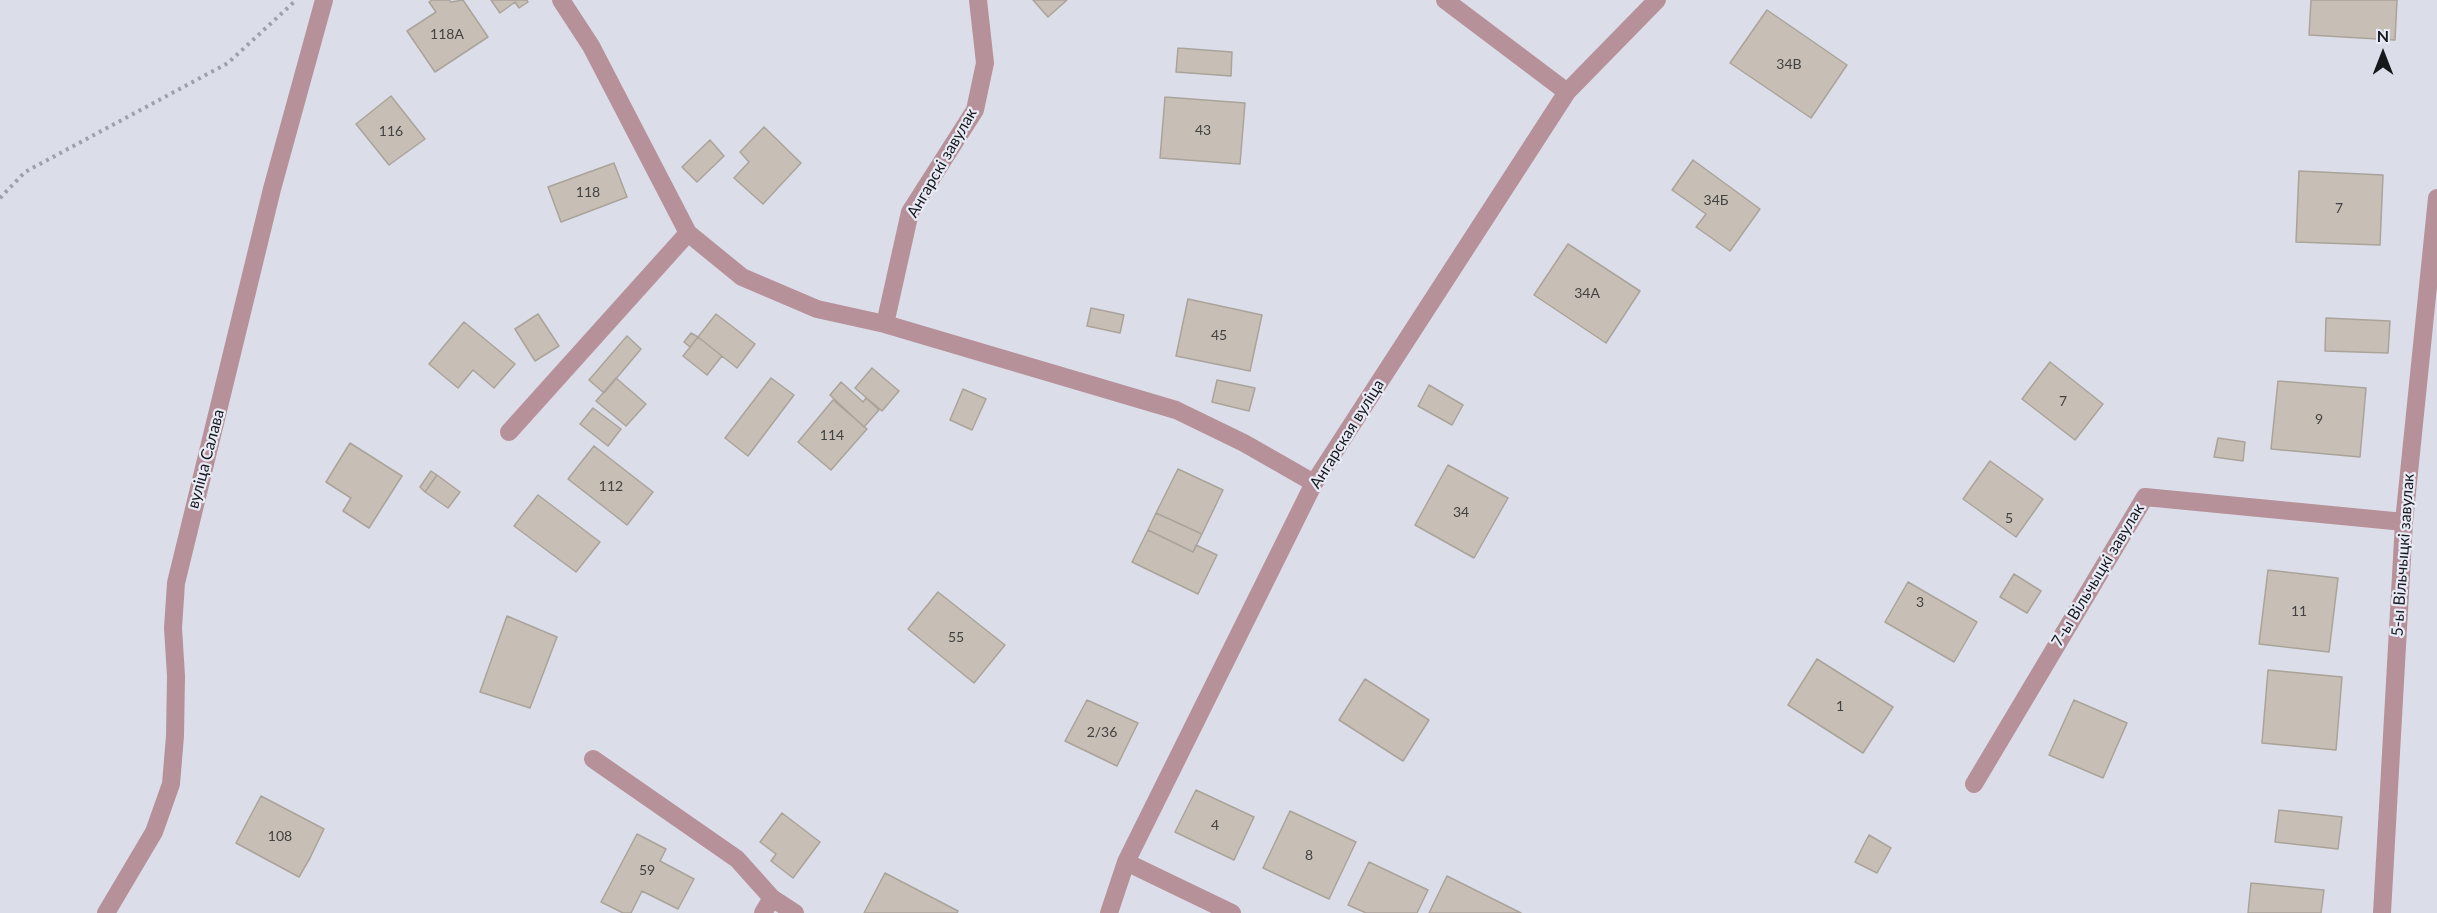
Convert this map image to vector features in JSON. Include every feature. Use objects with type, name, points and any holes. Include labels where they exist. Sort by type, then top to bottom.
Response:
[{"type":"street","name":"вуліца Салава","points":[[106,913],[154,832],[171,784],[175,736],[176,676],[173,628],[176,583],[184,543],[216,427],[272,189],[324,0]]},
{"type":"street","points":[[561,0],[591,46],[688,233],[742,277],[817,309],[885,324],[1176,410],[1244,443],[1314,483]]},
{"type":"street","name":"Ангарскі завулак","points":[[885,324],[910,212],[975,110],[985,63],[978,0]]},
{"type":"street","points":[[1445,0],[1567,92]]},
{"type":"street","name":"Ангарская вуліца","points":[[1109,913],[1126,862],[1314,483],[1567,92],[1658,0]]},
{"type":"street","name":"5-ы Вільчыцкі завулак","points":[[2382,913],[2404,522],[2437,198]]},
{"type":"street","points":[[509,432],[688,233]]},
{"type":"street","name":"7-ы Вільчыцкі завулак","points":[[1974,784],[2145,497],[2404,522]]},
{"type":"street","points":[[593,759],[737,859],[767,906],[795,913]]},
{"type":"street","points":[[1126,862],[1232,913]]},
{"type":"path","points":[[0,198],[25,172],[228,63],[296,0]]},
{"type":"building","points":[[432,0],[451,2],[463,0],[488,37],[435,72],[407,31],[436,12],[429,2]]},
{"type":"building","points":[[491,0],[527,0],[528,2],[519,8],[515,2],[500,13]]},
{"type":"building","points":[[1033,0],[1067,0],[1048,17]]},
{"type":"building","points":[[2311,0],[2397,0],[2395,40],[2309,35]]},
{"type":"building","points":[[1767,10],[1847,65],[1811,118],[1730,63]]},
{"type":"building","points":[[1178,48],[1232,52],[1231,76],[1176,72]]},
{"type":"building","points":[[391,96],[425,139],[389,165],[356,124]]},
{"type":"building","points":[[1165,97],[1245,103],[1240,164],[1160,158]]},
{"type":"building","points":[[764,127],[801,163],[763,204],[734,178],[749,162],[740,152]]},
{"type":"building","points":[[710,140],[724,156],[697,182],[682,167]]},
{"type":"building","points":[[1693,160],[1760,209],[1730,251],[1696,227],[1706,214],[1672,190]]},
{"type":"building","points":[[614,163],[627,197],[561,222],[548,187]]},
{"type":"building","points":[[2299,171],[2383,175],[2380,245],[2296,242]]},
{"type":"building","points":[[1568,244],[1640,291],[1606,343],[1534,295]]},
{"type":"building","points":[[1188,299],[1262,315],[1250,371],[1176,356]]},
{"type":"building","points":[[1091,308],[1124,315],[1120,333],[1087,326]]},
{"type":"building","points":[[538,314],[559,346],[535,361],[515,329]]},
{"type":"building","points":[[716,314],[755,344],[737,368],[698,337]]},
{"type":"building","points":[[2326,318],[2390,321],[2388,353],[2325,351]]},
{"type":"building","points":[[464,322],[515,364],[494,388],[473,370],[458,388],[429,364]]},
{"type":"building","points":[[691,333],[698,337],[690,347],[684,342]]},
{"type":"building","points":[[627,336],[641,349],[604,393],[589,380]]},
{"type":"building","points":[[698,337],[722,356],[707,375],[683,356]]},
{"type":"building","points":[[2050,362],[2103,404],[2075,440],[2022,399]]},
{"type":"building","points":[[872,368],[899,391],[882,411],[855,388]]},
{"type":"building","points":[[616,378],[646,404],[626,426],[596,401]]},
{"type":"building","points":[[771,378],[794,395],[748,456],[725,438]]},
{"type":"building","points":[[1217,380],[1255,388],[1249,411],[1212,402]]},
{"type":"building","points":[[2278,381],[2366,388],[2360,457],[2271,449]]},
{"type":"building","points":[[841,382],[863,402],[866,398],[879,410],[864,427],[830,395]]},
{"type":"building","points":[[1429,385],[1463,405],[1452,425],[1418,406]]},
{"type":"building","points":[[963,389],[986,399],[972,430],[950,420]]},
{"type":"building","points":[[833,400],[867,429],[831,470],[798,442]]},
{"type":"building","points":[[593,408],[621,429],[608,446],[580,424]]},
{"type":"building","points":[[2218,438],[2245,442],[2243,461],[2214,457]]},
{"type":"building","points":[[350,443],[402,476],[369,528],[343,511],[351,498],[326,482]]},
{"type":"building","points":[[594,446],[653,492],[627,525],[568,479]]},
{"type":"building","points":[[1990,461],[2043,499],[2016,537],[1963,499]]},
{"type":"building","points":[[1448,465],[1508,498],[1474,558],[1415,525]]},
{"type":"building","points":[[1178,469],[1223,490],[1202,534],[1156,513]]},
{"type":"building","points":[[431,471],[437,475],[425,492],[420,487]]},
{"type":"building","points":[[437,475],[460,492],[448,508],[425,492]]},
{"type":"building","points":[[538,495],[600,542],[576,572],[514,526]]},
{"type":"building","points":[[1156,513],[1202,534],[1193,552],[1148,530]]},
{"type":"building","points":[[1148,530],[1193,552],[1196,545],[1217,555],[1198,594],[1132,562]]},
{"type":"building","points":[[2268,570],[2338,578],[2329,652],[2259,644]]},
{"type":"building","points":[[2014,574],[2041,591],[2027,613],[2000,597]]},
{"type":"building","points":[[1908,582],[1977,622],[1954,662],[1885,622]]},
{"type":"building","points":[[938,592],[1005,645],[974,683],[908,629]]},
{"type":"building","points":[[507,616],[557,637],[530,708],[480,692]]},
{"type":"building","points":[[1817,659],[1893,707],[1863,753],[1788,705]]},
{"type":"building","points":[[2268,670],[2342,677],[2336,750],[2262,743]]},
{"type":"building","points":[[1365,679],[1429,720],[1403,761],[1339,720]]},
{"type":"building","points":[[1087,700],[1138,723],[1117,766],[1065,741]]},
{"type":"building","points":[[2074,700],[2127,723],[2103,778],[2049,755]]},
{"type":"building","points":[[1196,790],[1254,817],[1234,860],[1175,832]]},
{"type":"building","points":[[261,796],[324,829],[299,877],[236,843]]},
{"type":"building","points":[[2279,810],[2342,817],[2338,849],[2275,842]]},
{"type":"building","points":[[1290,811],[1356,842],[1329,899],[1263,868]]},
{"type":"building","points":[[782,813],[820,842],[793,878],[771,861],[776,854],[760,842]]},
{"type":"building","points":[[637,834],[666,849],[660,861],[694,879],[678,909],[642,891],[631,913],[623,913],[601,902]]},
{"type":"building","points":[[1869,835],[1891,848],[1877,873],[1855,862]]},
{"type":"building","points":[[1369,862],[1428,890],[1417,913],[1366,913],[1348,905]]},
{"type":"building","points":[[885,873],[958,911],[957,913],[864,913]]},
{"type":"building","points":[[1447,876],[1521,913],[1429,913]]},
{"type":"building","points":[[2251,883],[2324,890],[2321,913],[2248,913]]}]
